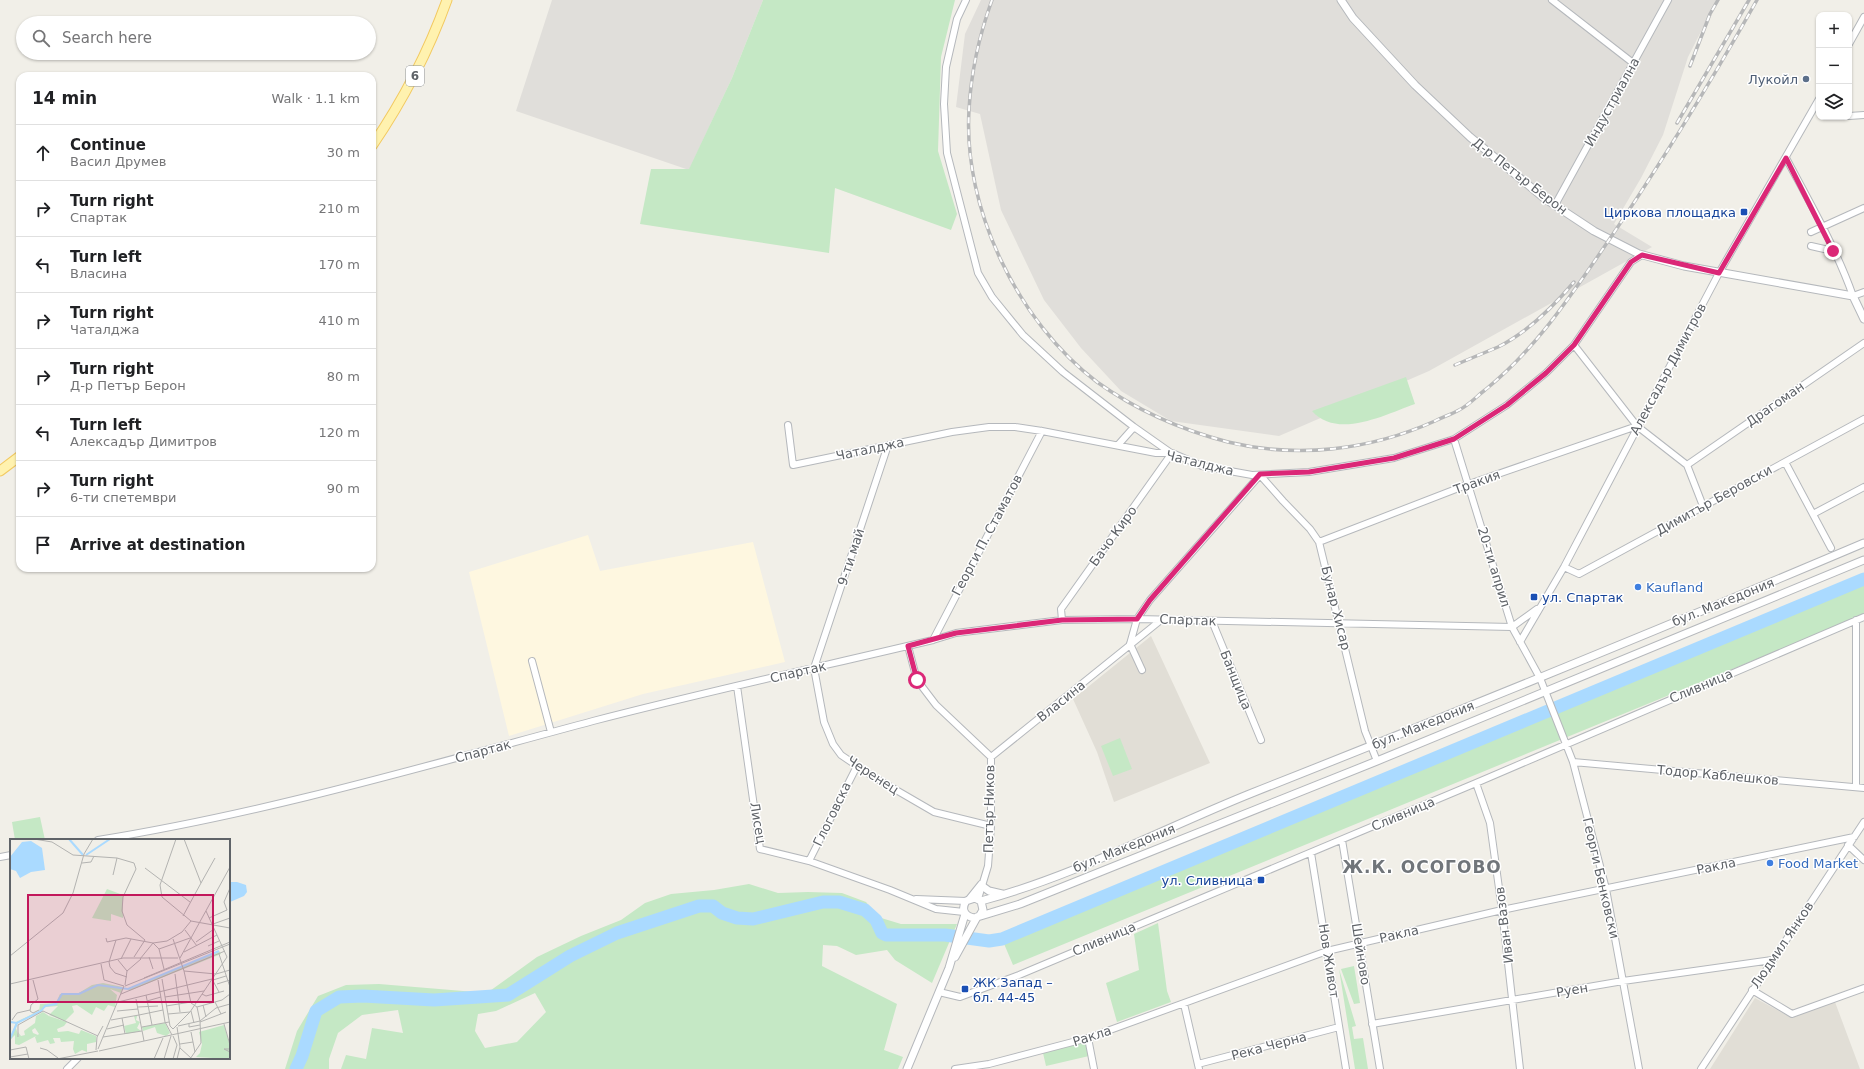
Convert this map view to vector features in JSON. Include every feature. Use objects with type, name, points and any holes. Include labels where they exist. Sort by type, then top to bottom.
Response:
[{"type":"main road","name":"6","points":[[376,140],[395,112],[423,60],[447,0]]},
{"type":"main road","points":[[0,471],[16,459]]},
{"type":"street","points":[[966,0],[957,19],[948,60],[944,104],[947,153],[978,273],[992,297],[1023,335],[1064,372],[1134,427],[1172,454]]},
{"type":"street","name":"Д-р Петър Берон","points":[[1341,0],[1352,18],[1415,85],[1470,137],[1555,205],[1594,231],[1642,255],[1719,273],[1864,298]]},
{"type":"street","points":[[1552,0],[1633,64]]},
{"type":"street","name":"Индустриална","points":[[1555,205],[1668,0]]},
{"type":"street","points":[[1852,39],[1864,17]]},
{"type":"street","name":"Алексадър Димитров","points":[[1520,642],[1564,567],[1719,273],[1816,110]]},
{"type":"street","points":[[1852,116],[1864,115]]},
{"type":"street","points":[[1786,158],[1823,226],[1833,251],[1847,277],[1853,296],[1864,319]]},
{"type":"street","points":[[1811,232],[1864,208]]},
{"type":"street","points":[[1811,246],[1833,251]]},
{"type":"street","name":"Чаталджа","points":[[788,425],[792,465],[952,432],[989,427],[1015,427],[1156,453],[1172,454],[1202,466],[1252,475],[1309,472],[1394,458],[1454,439],[1507,405],[1546,373],[1574,345],[1631,262],[1642,255]]},
{"type":"street","points":[[1853,296],[1864,292]]},
{"type":"street","name":"Драгоман","points":[[1687,465],[1864,343]]},
{"type":"street","points":[[1574,345],[1637,426],[1687,465],[1703,506]]},
{"type":"street","name":"Димитър Беровски","points":[[1564,567],[1580,574],[1864,419]]},
{"type":"street","name":"Тракия","points":[[1319,542],[1470,484],[1637,426]]},
{"type":"street","points":[[1118,445],[1134,427]]},
{"type":"street","name":"Георги П. Стаматов","points":[[933,640],[1042,431]]},
{"type":"street","name":"20-ти април","points":[[1454,439],[1470,484],[1512,627],[1540,678],[1547,694]]},
{"type":"street","name":"9-ти май","points":[[814,668],[888,445]]},
{"type":"street","name":"Бачо Киро","points":[[1062,620],[1061,609],[1172,454]]},
{"type":"street","points":[[1785,462],[1831,548]]},
{"type":"street","points":[[1142,670],[1130,644],[1137,619],[1150,600],[1260,474]]},
{"type":"street","name":"Бунар Хисар","points":[[1260,474],[1310,529],[1319,542],[1365,731],[1377,760]]},
{"type":"street","points":[[1813,514],[1864,487]]},
{"type":"street","name":"бул. Македония","points":[[979,900],[1022,890],[1179,826],[1247,796],[1540,678],[1864,543]]},
{"type":"street","name":"бул. Македония","points":[[978,916],[1020,904],[1377,760],[1547,694],[1864,560]]},
{"type":"street","points":[[1512,627],[1540,608]]},
{"type":"street","name":"Сливница","points":[[939,992],[960,997],[1019,975],[1342,840],[1864,617]]},
{"type":"street","name":"Спартак","points":[[105,839],[138,834],[278,804],[551,732],[933,640],[956,633],[1062,620],[1137,619],[1512,627]]},
{"type":"street","name":"Власина","points":[[991,758],[1160,620]]},
{"type":"street","points":[[1856,620],[1856,787]]},
{"type":"street","name":"Банщица","points":[[1212,621],[1260,740]]},
{"type":"street","points":[[908,646],[917,680],[931,699],[991,758]]},
{"type":"street","points":[[532,660],[551,732]]},
{"type":"street","name":"Черенец","points":[[814,668],[824,722],[833,744],[841,754],[857,766],[934,812],[991,826]]},
{"type":"street","name":"Лисец","points":[[737,686],[760,849],[809,861],[914,899],[936,909],[965,913]]},
{"type":"street","points":[[1856,687],[1864,686]]},
{"type":"street","name":"Георги Бенковски","points":[[1547,694],[1573,762],[1606,889],[1639,1069]]},
{"type":"street","name":"Петър Ников","points":[[979,900],[988,866],[991,826],[991,758]]},
{"type":"street","name":"Тодор Каблешков","points":[[1573,762],[1864,788]]},
{"type":"street","name":"Глоговска","points":[[809,861],[857,766]]},
{"type":"street","name":"Иван Вазов","points":[[1476,783],[1490,823],[1502,910],[1520,1069]]},
{"type":"street","name":"Людмил Янков","points":[[1701,1069],[1864,822]]},
{"type":"street","name":"Ракла","points":[[955,1069],[989,1064],[1088,1038],[1327,951],[1502,910],[1854,837]]},
{"type":"street","name":"Шейново","points":[[1342,840],[1380,1069]]},
{"type":"street","points":[[1848,845],[1861,855],[1864,860]]},
{"type":"street","name":"Нов Живот","points":[[1311,853],[1346,1069]]},
{"type":"street","points":[[0,857],[10,855]]},
{"type":"street","points":[[982,884],[989,892],[1004,895]]},
{"type":"street","name":"Петър Ников","points":[[967,900],[982,884]]},
{"type":"street","name":"Лисец","points":[[914,899],[967,900]]},
{"type":"street","points":[[907,1069],[959,945],[983,910],[979,900],[967,900],[964,906],[965,913],[960,930],[959,945]]},
{"type":"street","points":[[965,913],[970,917],[978,916]]},
{"type":"street","name":"Руен","points":[[1372,1024],[1623,981],[1772,960]]},
{"type":"street","points":[[1752,990],[1792,1014],[1864,988]]},
{"type":"street","points":[[1184,1004],[1198,1067]]},
{"type":"street","name":"Река Черна","points":[[1198,1067],[1340,1027]]},
{"type":"street","points":[[1088,1038],[1094,1069]]},
{"type":"street","points":[[67,1069],[77,1059]]},
{"type":"shaded area","points":[[552,0],[763,0],[732,78],[689,170],[516,111]]},
{"type":"shaded area","points":[[981,0],[1717,0],[1688,57],[1663,135],[1641,178],[1614,224],[1652,247],[1429,371],[1279,436],[1171,421],[1121,391],[1081,348],[1044,300],[1001,210],[980,114],[956,107],[965,34]]},
{"type":"shaded area","points":[[588,535],[600,571],[753,542],[785,662],[643,694],[509,736],[469,572]]},
{"type":"shaded area","points":[[1151,636],[1210,763],[1114,802],[1097,752],[1073,699]]},
{"type":"shaded area","points":[[1755,998],[1792,1018],[1819,1006],[1835,1002],[1860,1069],[1710,1069]]},
{"type":"green space","points":[[763,0],[955,0],[941,57],[938,151],[957,214],[951,230],[835,188],[829,253],[640,224],[651,169],[689,169],[732,78]]},
{"type":"green space","points":[[1406,377],[1415,404],[1377,418],[1348,424],[1335,424],[1323,419],[1312,411]]},
{"type":"green space","points":[[1864,579],[1864,615],[1013,965],[1002,939],[1537,714]]},
{"type":"green space","points":[[1120,738],[1132,769],[1113,776],[1101,746]]},
{"type":"green space","points":[[40,817],[45,839],[15,839],[12,822]]},
{"type":"green space","points":[[749,884],[778,893],[842,893],[866,902],[878,917],[901,924],[957,924],[932,983],[895,960],[887,950],[856,955],[837,946],[823,945],[822,966],[897,1004],[884,1050],[903,1057],[898,1069],[341,1069],[346,1055],[366,1059],[372,1028],[403,1033],[398,1010],[362,1015],[338,1033],[329,1059],[329,1069],[285,1069],[297,1031],[318,996],[346,985],[379,984],[487,993],[537,957],[581,936],[621,920],[645,903],[671,894],[714,890]],"holes":[[[535,993],[546,1012],[517,1042],[485,1048],[475,1031],[478,1014],[496,1011]]]},
{"type":"green space","points":[[1158,923],[1167,991],[1171,1002],[1117,1022],[1106,983],[1139,970],[1134,934]]},
{"type":"green space","points":[[1354,966],[1360,1003],[1354,1004],[1341,969]]},
{"type":"green space","points":[[1339,969],[1356,1026],[1352,1027],[1354,1039],[1363,1038],[1368,1069],[1355,1069]]},
{"type":"green space","points":[[1086,1042],[1089,1056],[1046,1066],[1043,1053]]},
{"type":"water","points":[[230,882],[237,882],[246,885],[247,892],[244,896],[230,902]]},
{"type":"waterway","points":[[296,1069],[302,1056],[316,1011],[339,997],[363,996],[434,1000],[508,995],[570,956],[617,933],[699,906],[713,906],[722,913],[737,918],[753,919],[823,902],[839,902],[865,910],[876,920],[882,933],[886,935],[945,935],[989,941],[1002,939],[1864,579]]},
{"type":"railway","points":[[992,0],[976,54],[969,110],[970,148],[975,186],[986,224],[1001,261],[1020,296],[1043,328],[1069,357],[1097,382],[1127,402],[1194,432],[1228,442],[1281,450],[1333,449],[1385,439],[1410,431],[1466,406],[1502,376],[1532,345],[1559,312],[1618,227],[1680,131],[1757,0]]},
{"type":"railway","points":[[1690,66],[1710,14],[1718,0]]},
{"type":"railway","points":[[1677,123],[1749,0]]},
{"type":"railway","points":[[1455,365],[1498,347],[1520,334],[1549,310],[1574,282]]},
{"type":"place","name":"Лукойл","points":[[1806,79]]},
{"type":"place","name":"Циркова площадка","points":[[1744,212]]},
{"type":"place","name":"Kaufland","points":[[1638,587]]},
{"type":"place","name":"ул. Спартак","points":[[1534,597]]},
{"type":"place","name":"Food Market","points":[[1770,863]]},
{"type":"place","name":"ул. Сливница","points":[[1261,880]]},
{"type":"place","name":"ЖК Запад – бл. 44-45","points":[[965,989]]},
{"type":"district","name":"Ж.К. ОСОГОВО","points":[[1422,867]]},
{"type":"route","points":[[917,680],[908,646],[956,633],[1062,620],[1137,619],[1150,600],[1260,474],[1309,472],[1394,458],[1454,439],[1507,405],[1546,373],[1574,345],[1631,262],[1642,255],[1719,273],[1786,158],[1823,226],[1833,251]]}]
